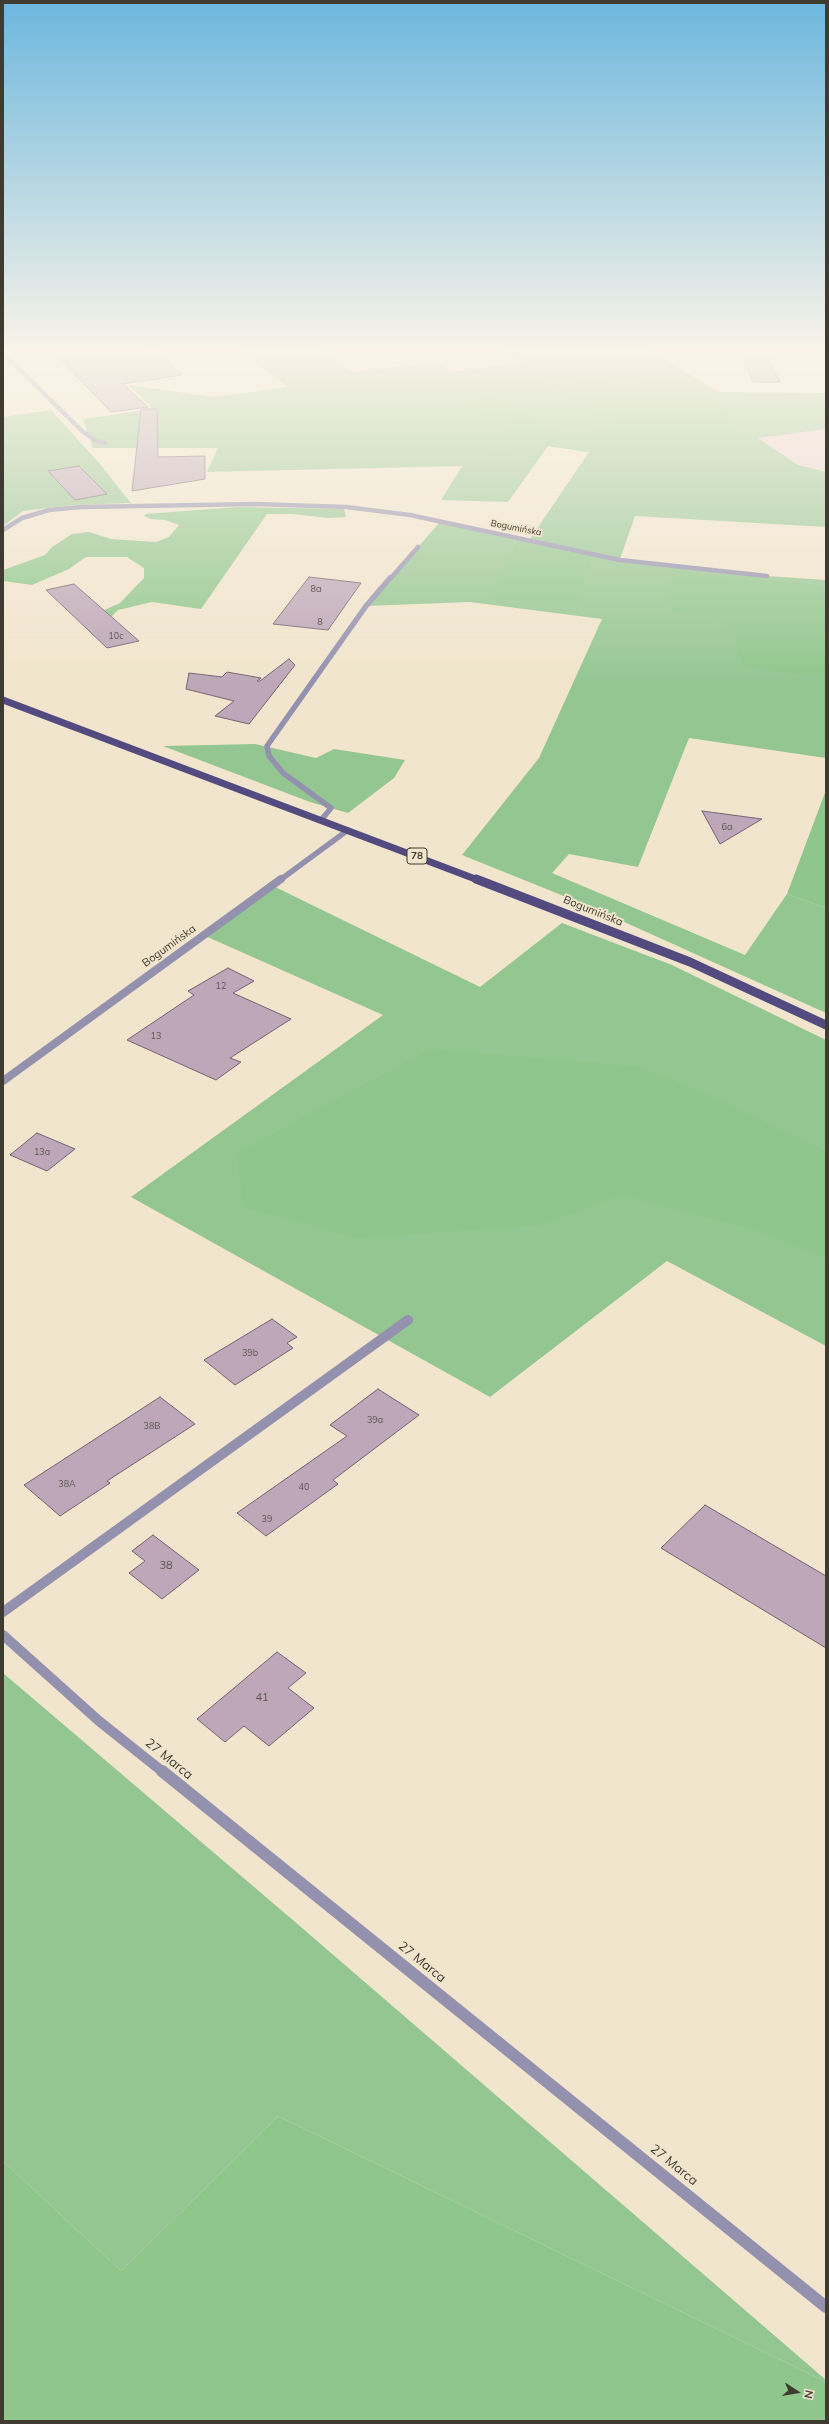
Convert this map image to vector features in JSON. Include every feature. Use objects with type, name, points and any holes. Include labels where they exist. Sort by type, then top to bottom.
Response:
[{"type":"main road","name":"Bogumińska","points":[[3,700],[577,916],[690,962],[826,1025]]},
{"type":"street","name":"Bogumińska","points":[[3,530],[22,518],[49,510],[81,507],[256,504],[346,507],[375,509],[410,515],[477,531],[620,560],[767,576]]},
{"type":"street","points":[[322,819],[331,808],[283,773],[268,756],[267,746],[366,606],[418,547]]},
{"type":"street","name":"Bogumińska","points":[[3,1081],[348,830]]},
{"type":"street","points":[[3,1612],[408,1320]]},
{"type":"street","name":"27 Marca","points":[[3,1635],[99,1721],[826,2306]]},
{"type":"shaded area","points":[[791,460],[826,460],[826,472],[798,465]]},
{"type":"green space","points":[[3,460],[96,460],[131,503],[74,505],[23,511],[3,526]]},
{"type":"green space","points":[[212,460],[538,460],[508,502],[441,500],[462,466],[207,472]]},
{"type":"green space","points":[[583,460],[791,460],[798,465],[826,472],[826,527],[635,516],[620,559],[767,576],[826,580],[826,758],[689,738],[638,867],[569,854],[552,873],[745,955],[787,894],[826,908],[826,1013],[591,907],[462,855],[539,758],[602,619],[470,602],[366,606],[440,522],[517,538],[490,598]]},
{"type":"green space","points":[[238,507],[344,509],[346,517],[328,518],[292,514],[267,514],[201,609],[152,602],[118,610],[102,626],[84,619],[120,603],[144,578],[144,568],[127,557],[86,557],[69,569],[32,585],[3,581],[3,570],[45,555],[52,547],[72,534],[89,532],[111,539],[156,542],[169,537],[179,525],[165,520],[151,519],[144,516],[146,514]]},
{"type":"green space","points":[[517,538],[593,554],[576,605],[489,598]]},
{"type":"green space","points":[[675,571],[826,587],[826,677],[760,670],[742,665],[735,635],[717,617],[673,613],[667,596]]},
{"type":"green space","points":[[255,744],[316,758],[334,749],[405,760],[394,778],[348,813],[310,802],[163,746]]},
{"type":"green space","points":[[826,790],[826,908],[787,894]]},
{"type":"green space","points":[[271,885],[480,987],[562,923],[672,965],[826,1040],[826,1346],[667,1261],[490,1397],[131,1197],[383,1015],[203,935]]},
{"type":"green space","points":[[430,1049],[641,1067],[710,1096],[826,1151],[826,1258],[756,1230],[622,1195],[541,1225],[357,1238],[243,1207],[237,1153]]},
{"type":"green space","points":[[3,1673],[294,1921],[826,2380],[826,2382],[278,2116],[121,2271],[3,2161]]},
{"type":"green space","points":[[278,2116],[826,2382],[826,2421],[3,2421],[3,2161],[121,2271]]},
{"type":"building","points":[[135,460],[205,460],[205,479],[132,491]]},
{"type":"building","points":[[79,466],[107,494],[75,500],[48,471]]},
{"type":"building","points":[[309,577],[361,583],[328,630],[273,624]]},
{"type":"building","points":[[74,584],[139,641],[107,648],[46,590]]},
{"type":"building","points":[[289,659],[295,665],[249,724],[215,716],[234,701],[186,689],[189,673],[222,677],[227,672],[261,678],[257,681],[260,681]]},
{"type":"building","points":[[702,811],[762,819],[720,844]]},
{"type":"building","points":[[228,968],[254,981],[233,993],[291,1019],[230,1058],[241,1062],[216,1080],[127,1040],[194,995],[188,991]]},
{"type":"building","points":[[37,1133],[75,1149],[47,1171],[10,1155]]},
{"type":"building","points":[[272,1319],[297,1337],[287,1343],[293,1348],[235,1385],[204,1360]]},
{"type":"building","points":[[378,1389],[419,1415],[333,1480],[338,1484],[266,1536],[237,1513],[347,1436],[330,1425]]},
{"type":"building","points":[[160,1397],[195,1424],[107,1481],[110,1483],[60,1516],[24,1485]]},
{"type":"building","points":[[705,1505],[826,1576],[826,1648],[661,1548]]},
{"type":"building","points":[[153,1535],[199,1570],[162,1599],[129,1573],[145,1561],[132,1551]]},
{"type":"building","points":[[277,1652],[306,1673],[288,1688],[314,1708],[269,1746],[244,1726],[225,1742],[197,1719]]}]
